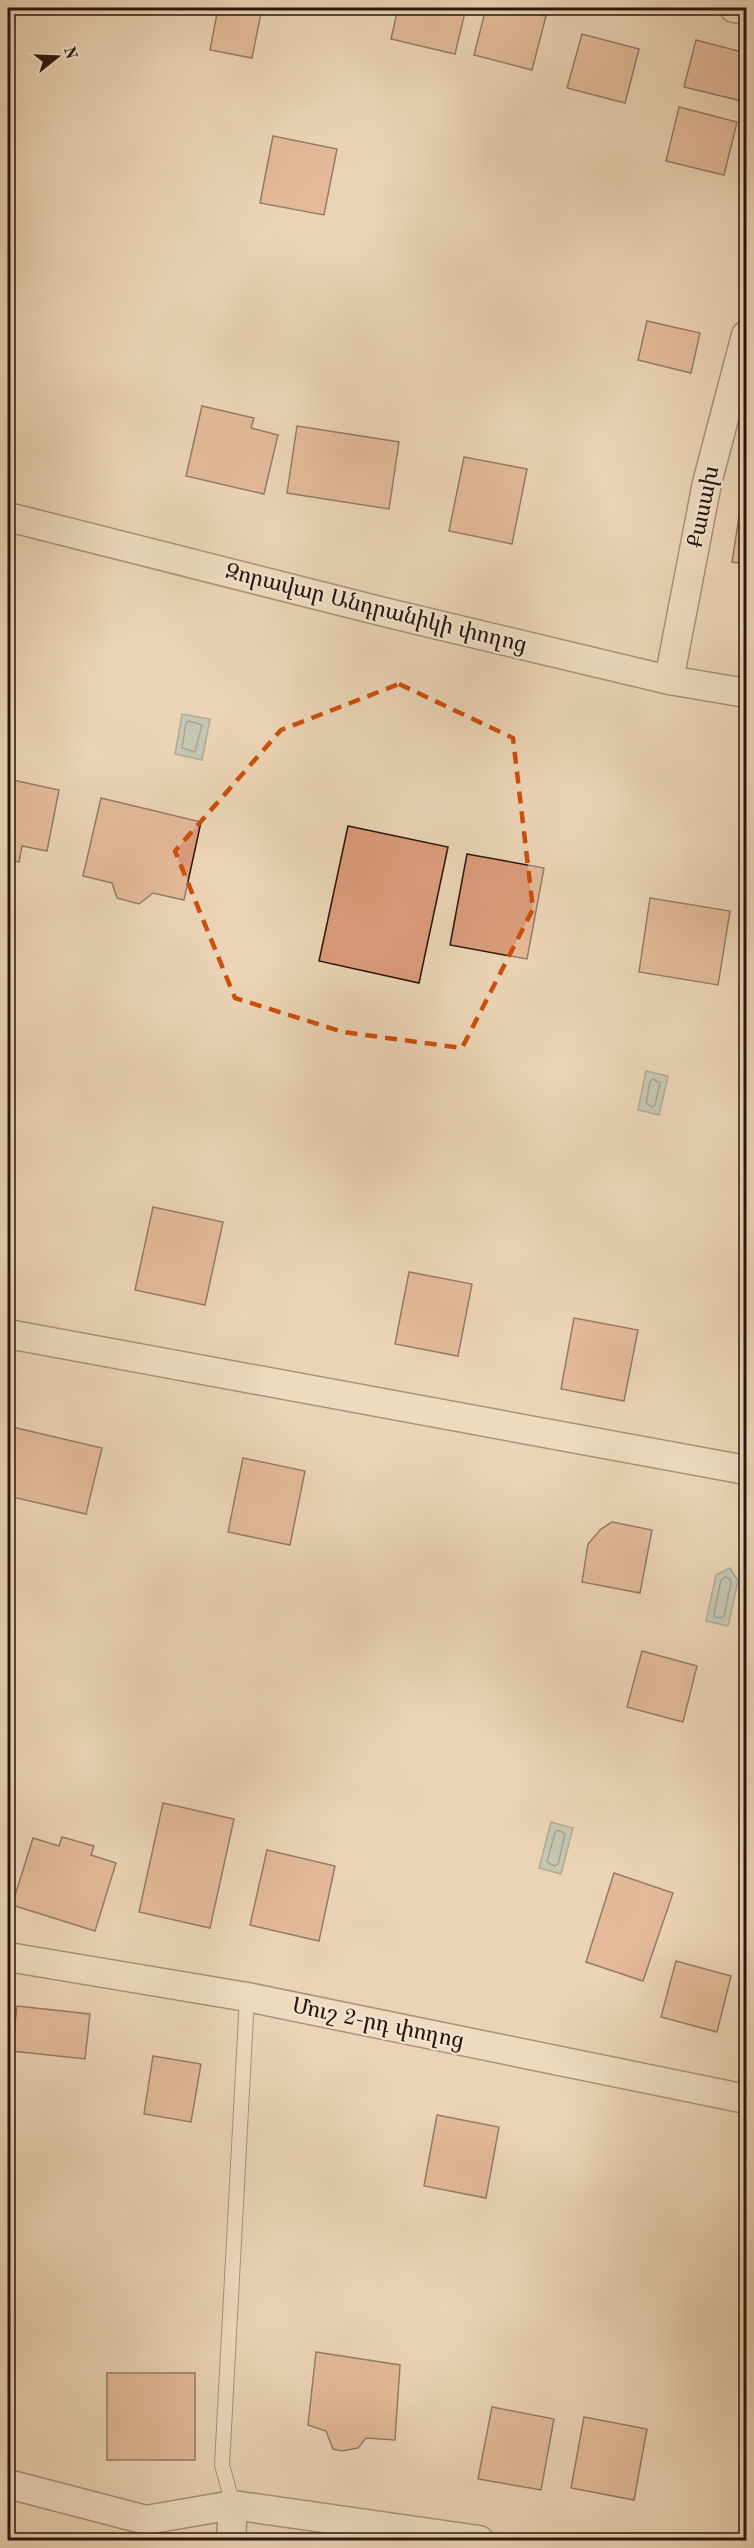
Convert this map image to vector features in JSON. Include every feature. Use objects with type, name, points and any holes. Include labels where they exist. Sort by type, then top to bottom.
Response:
[{"type":"street","points":[[734,8],[747,10]]},
{"type":"street","name":"Քասախ","points":[[669,680],[707,483],[747,335]]},
{"type":"street","name":"Զորավար Անդրանիկի փողոց","points":[[8,517],[384,612],[669,680],[747,693]]},
{"type":"street","points":[[8,1334],[747,1470]]},
{"type":"street","name":"Մուշ 2-րդ փողոց","points":[[8,1957],[247,1997],[747,2099]]},
{"type":"street","points":[[8,2484],[146,2520],[233,2505],[479,2541]]},
{"type":"street","points":[[231,2541],[233,2505]]},
{"type":"lane","points":[[233,2505],[222,2465],[247,1997]]},
{"type":"highlighted area","points":[[399,684],[513,738],[533,909],[462,1048],[343,1032],[235,998],[175,851],[281,730]]},
{"type":"water","points":[[182,714],[210,719],[202,760],[175,754]]},
{"type":"water","points":[[646,1071],[668,1076],[659,1115],[638,1110]]},
{"type":"water","points":[[730,1568],[738,1581],[728,1626],[706,1621],[716,1575]]},
{"type":"water","points":[[551,1822],[573,1828],[561,1874],[539,1868]]},
{"type":"building","points":[[218,8],[262,8],[252,58],[210,50]]},
{"type":"building","points":[[398,8],[466,8],[455,54],[391,39]]},
{"type":"building","points":[[486,8],[513,8],[546,16],[532,70],[474,55]]},
{"type":"building","points":[[582,34],[639,49],[625,103],[567,88]]},
{"type":"building","points":[[696,40],[746,53],[746,83],[742,101],[684,87]]},
{"type":"building","points":[[679,107],[737,122],[724,175],[666,161]]},
{"type":"building","points":[[273,136],[337,149],[324,215],[260,203]]},
{"type":"building","points":[[647,321],[700,333],[691,373],[638,360]]},
{"type":"building","points":[[202,406],[254,418],[251,428],[278,435],[264,494],[186,476]]},
{"type":"building","points":[[297,426],[399,442],[389,509],[287,493]]},
{"type":"building","points":[[464,457],[527,469],[512,544],[449,531]]},
{"type":"building","points":[[746,472],[746,564],[732,562]]},
{"type":"building","points":[[8,779],[59,790],[47,851],[22,846],[19,862],[8,860]]},
{"type":"building","points":[[101,798],[201,822],[184,900],[153,893],[139,904],[117,898],[112,883],[83,876]]},
{"type":"building","points":[[348,826],[448,847],[419,983],[319,961]]},
{"type":"building","points":[[467,854],[544,868],[527,959],[450,945]]},
{"type":"building","points":[[650,898],[730,911],[718,985],[639,972]]},
{"type":"building","points":[[153,1207],[223,1222],[205,1305],[135,1290]]},
{"type":"building","points":[[409,1272],[472,1284],[458,1356],[395,1344]]},
{"type":"building","points":[[574,1318],[638,1330],[624,1401],[561,1389]]},
{"type":"building","points":[[8,1426],[102,1448],[86,1514],[8,1496]]},
{"type":"building","points":[[243,1458],[305,1471],[290,1545],[228,1532]]},
{"type":"building","points":[[612,1522],[652,1530],[640,1593],[582,1582],[588,1544],[601,1529]]},
{"type":"building","points":[[642,1651],[697,1666],[683,1722],[627,1707]]},
{"type":"building","points":[[163,1803],[234,1819],[210,1928],[139,1912]]},
{"type":"building","points":[[62,1837],[94,1846],[91,1855],[116,1863],[95,1931],[12,1905],[33,1838],[59,1846]]},
{"type":"building","points":[[267,1850],[335,1866],[319,1941],[250,1925]]},
{"type":"building","points":[[614,1873],[673,1893],[643,1981],[586,1962]]},
{"type":"building","points":[[676,1961],[731,1976],[717,2032],[661,2017]]},
{"type":"building","points":[[17,2006],[90,2014],[85,2059],[12,2051]]},
{"type":"building","points":[[153,2056],[201,2064],[191,2122],[144,2114]]},
{"type":"building","points":[[437,2115],[499,2127],[486,2198],[424,2186]]},
{"type":"building","points":[[316,2352],[400,2365],[395,2440],[366,2438],[358,2448],[342,2451],[333,2449],[326,2431],[308,2425]]},
{"type":"building","points":[[107,2373],[195,2373],[195,2460],[107,2460]]},
{"type":"building","points":[[492,2407],[554,2419],[541,2490],[478,2479]]},
{"type":"building","points":[[584,2417],[647,2429],[634,2500],[571,2488]]}]
